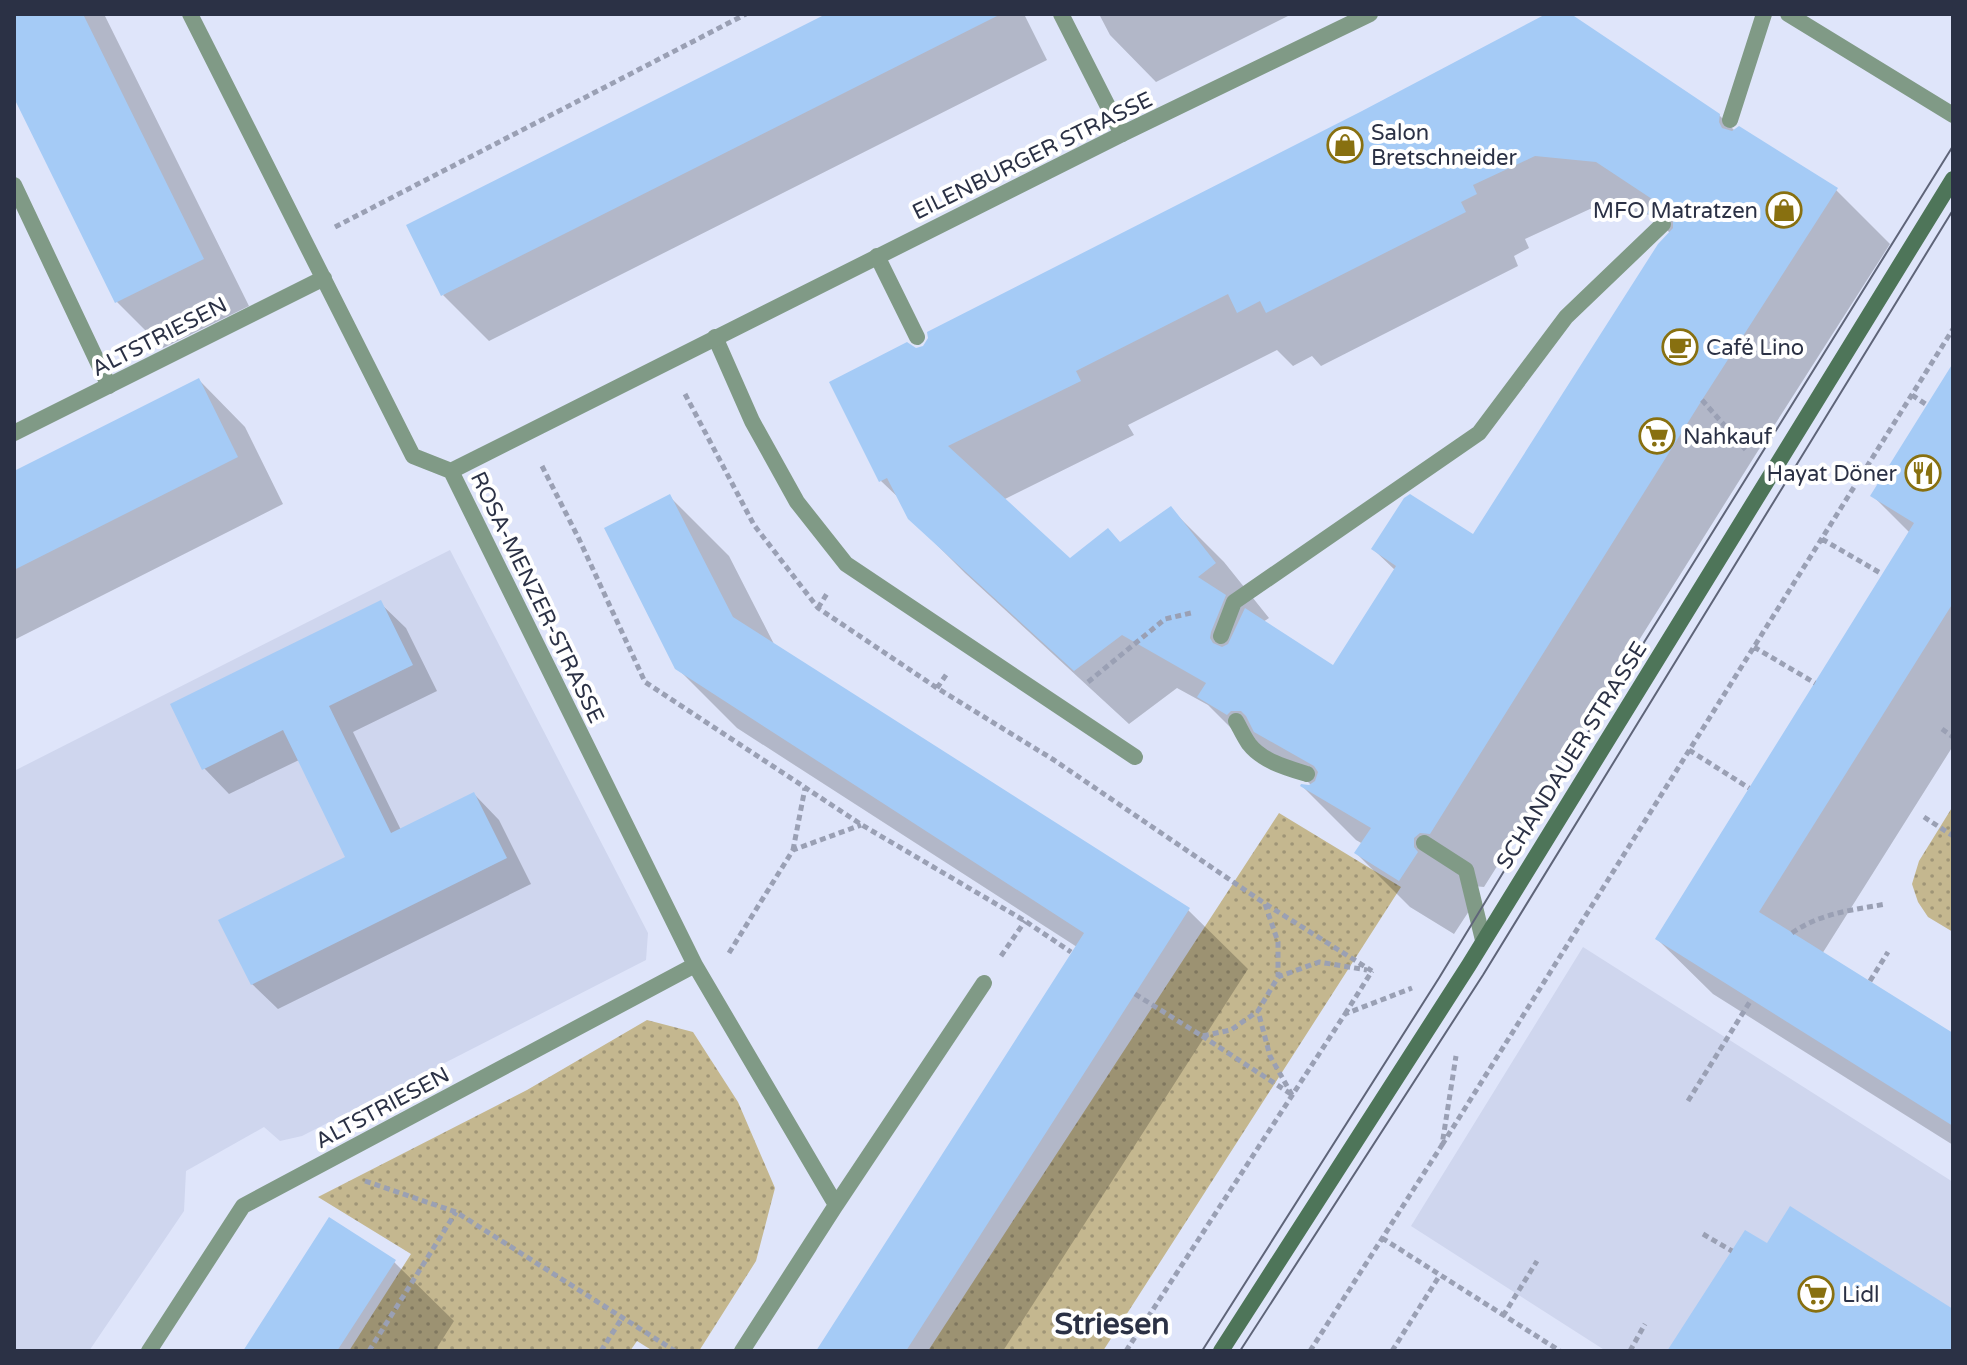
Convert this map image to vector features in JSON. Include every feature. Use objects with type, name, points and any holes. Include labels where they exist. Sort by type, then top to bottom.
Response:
[{"type":"main road","name":"SCHANDAUER STRASSE","points":[[1221,1351],[1483,940],[1953,179]]},
{"type":"street","name":"ROSA-MENZER-STRASSE","points":[[190,14],[413,456],[451,471],[695,965]]},
{"type":"street","points":[[1061,14],[1122,134]]},
{"type":"street","name":"EILENBURGER STRASSE","points":[[451,471],[1122,134],[1370,14]]},
{"type":"street","points":[[1730,120],[1764,14]]},
{"type":"street","points":[[1788,14],[1953,115]]},
{"type":"street","points":[[14,185],[109,386]]},
{"type":"street","points":[[1221,636],[1234,602],[1479,433],[1566,317],[1663,224]]},
{"type":"street","points":[[877,256],[917,337]]},
{"type":"street","name":"ALTSTRIESEN","points":[[14,433],[324,278]]},
{"type":"street","points":[[715,337],[752,421],[797,502],[846,564],[1135,757]]},
{"type":"street","points":[[1236,721],[1251,747],[1261,755],[1307,774]]},
{"type":"street","points":[[1424,843],[1466,870],[1483,940]]},
{"type":"street","points":[[695,965],[836,1205]]},
{"type":"street","name":"ALTSTRIESEN","points":[[149,1351],[243,1206],[695,965]]},
{"type":"street","points":[[742,1351],[984,983]]},
{"type":"path","points":[[306,242],[746,14]]},
{"type":"path","points":[[1310,1351],[1953,329]]},
{"type":"path","points":[[1912,395],[1927,405]]},
{"type":"path","points":[[1702,400],[1757,463],[1772,472]]},
{"type":"path","points":[[525,433],[579,539],[645,682],[862,825],[1025,921],[1071,952]]},
{"type":"path","points":[[1822,539],[1882,574]]},
{"type":"path","points":[[1059,705],[1165,619],[1234,602]]},
{"type":"path","points":[[1754,647],[1815,683]]},
{"type":"path","points":[[1942,729],[1953,737]]},
{"type":"path","points":[[1689,750],[1749,788]]},
{"type":"path","points":[[695,965],[729,954],[793,850],[805,788]]},
{"type":"path","points":[[1924,817],[1953,836]]},
{"type":"path","points":[[793,850],[862,825]]},
{"type":"path","points":[[1202,1036],[1231,1030],[1258,1011],[1278,977],[1278,942],[1264,903]]},
{"type":"path","points":[[1792,933],[1807,922],[1886,904]]},
{"type":"path","points":[[1870,981],[1888,952]]},
{"type":"path","points":[[1126,1351],[1372,971],[1319,962],[1278,977]]},
{"type":"path","points":[[1345,1014],[1412,988]]},
{"type":"path","points":[[1135,994],[1292,1095]]},
{"type":"path","points":[[1688,1101],[1751,1000]]},
{"type":"path","points":[[1258,1011],[1270,1056],[1292,1095]]},
{"type":"path","points":[[1442,1145],[1456,1052]]},
{"type":"path","points":[[319,1165],[456,1212],[675,1351]]},
{"type":"path","points":[[369,1351],[456,1212]]},
{"type":"path","points":[[1703,1234],[1732,1251]]},
{"type":"path","points":[[1382,1238],[1550,1348],[1560,1351]]},
{"type":"path","points":[[1503,1316],[1537,1261]]},
{"type":"path","points":[[1392,1351],[1440,1275]]},
{"type":"path","points":[[601,1351],[622,1318]]},
{"type":"path","points":[[1630,1351],[1645,1324]]},
{"type":"shaded area","points":[[450,550],[648,933],[646,960],[302,1136],[280,1141],[264,1127],[186,1171],[184,1211],[89,1351],[14,1351],[14,771]]},
{"type":"shaded area","points":[[1953,806],[1953,932],[1928,917],[1918,902],[1912,884],[1919,861]]},
{"type":"shaded area","points":[[1279,813],[1401,887],[1103,1351],[928,1351]]},
{"type":"shaded area","points":[[1583,947],[1953,1182],[1953,1351],[1606,1351],[1411,1226]]},
{"type":"shaded area","points":[[647,1020],[693,1032],[738,1102],[775,1188],[756,1261],[699,1351],[653,1351],[637,1341],[630,1351],[349,1351],[411,1254],[318,1197],[527,1090]]},
{"type":"building","points":[[14,14],[83,14],[204,259],[115,303],[14,98]]},
{"type":"building","points":[[826,14],[1001,14],[441,296],[406,225]]},
{"type":"building","points":[[1546,14],[1571,14],[1720,114],[1722,128],[1732,131],[1739,126],[1838,188],[1430,834],[1420,833],[1414,838],[1414,847],[1418,852],[1399,881],[1354,853],[1371,828],[1300,786],[1315,781],[1318,772],[1314,766],[1254,732],[1241,711],[1231,711],[1227,715],[1197,697],[1206,683],[1122,635],[1074,671],[908,519],[887,478],[879,482],[829,382],[907,342],[916,348],[923,346],[928,338],[927,332]],"holes":[[[1535,156],[1596,162],[1655,201],[1647,213],[1654,218],[1667,214],[1673,221],[1673,228],[1658,244],[1473,534],[1410,494],[1404,498],[1371,549],[1396,566],[1333,665],[1245,608],[1228,644],[1222,647],[1213,643],[1211,632],[1226,595],[1198,577],[1216,563],[1171,506],[1120,542],[1108,528],[1070,558],[948,446],[1081,381],[1076,371],[1228,294],[1237,313],[1260,301],[1266,313],[1466,212],[1461,202],[1477,194],[1473,185]]]},
{"type":"building","points":[[1953,363],[1953,603],[1759,912],[1953,1033],[1953,1126],[1655,939],[1914,523],[1870,496]]},
{"type":"building","points":[[199,378],[238,457],[14,570],[14,471]]},
{"type":"building","points":[[670,494],[733,617],[1190,908],[906,1351],[816,1351],[1084,933],[675,669],[604,528]]},
{"type":"building","points":[[381,600],[413,665],[329,706],[391,833],[474,792],[507,858],[251,985],[218,920],[345,857],[283,730],[202,770],[170,704]]},
{"type":"building","name":"Lidl","points":[[1790,1206],[1953,1309],[1953,1351],[1667,1351],[1745,1230],[1767,1243]]},
{"type":"building","points":[[329,1217],[396,1260],[337,1351],[243,1351]]},
{"type":"tram line","points":[[1202,1351],[1439,978],[1953,146]]},
{"type":"tram line","points":[[1240,1351],[1483,975],[1953,210]]},
{"type":"place","name":"Salon Bretschneider","points":[[1345,145]]},
{"type":"place","name":"MFO Matratzen","points":[[1784,210]]},
{"type":"place","name":"Café Lino","points":[[1680,347]]},
{"type":"place","name":"Nahkauf","points":[[1657,436]]},
{"type":"place","name":"Hayat Döner","points":[[1923,473]]},
{"type":"place","name":"Lidl","points":[[1816,1294]]},
{"type":"district","name":"Striesen","points":[[1112,1324]]}]
